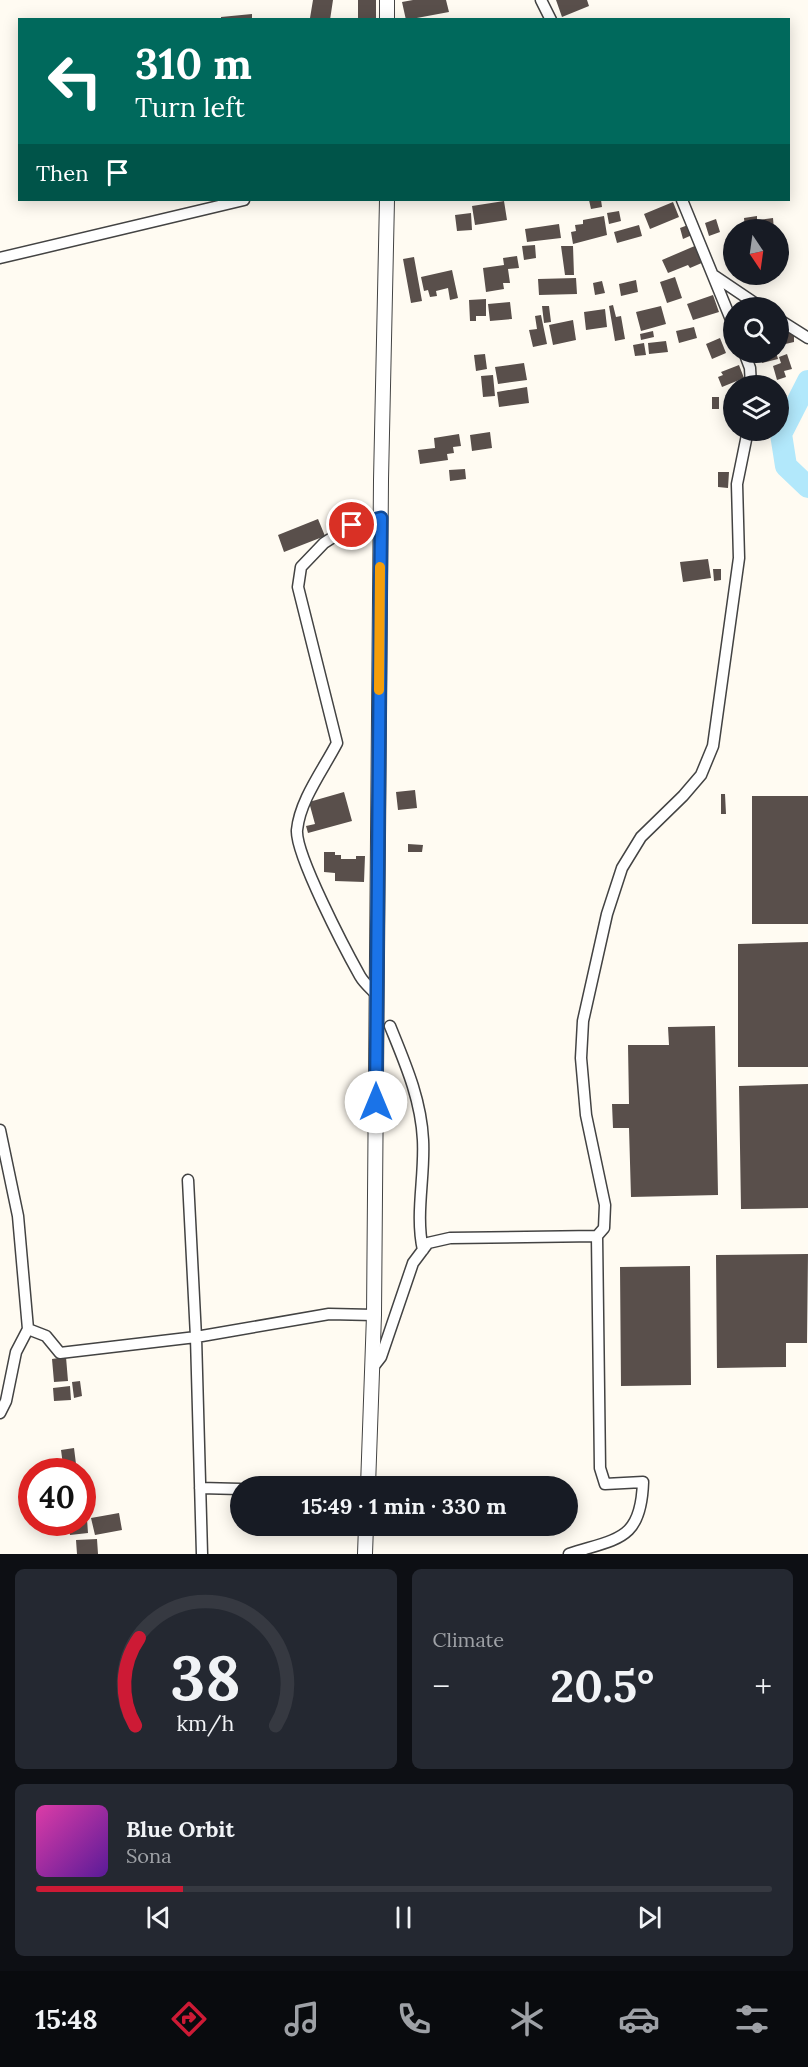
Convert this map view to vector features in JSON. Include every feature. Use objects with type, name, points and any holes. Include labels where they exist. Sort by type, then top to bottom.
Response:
[{"type":"street","points":[[387,0],[387,18]]},
{"type":"street","points":[[541,0],[550,18]]},
{"type":"street","points":[[0,258],[240,201]]},
{"type":"street","points":[[368,1476],[374,1366],[375,993],[387,201]]},
{"type":"street","points":[[682,201],[723,301]]},
{"type":"street","points":[[712,275],[745,297]]},
{"type":"street","points":[[789,326],[808,338]]},
{"type":"street","points":[[569,1554],[624,1536],[636,1522],[642,1497],[642,1482],[604,1484],[600,1468],[597,1236],[604,1228],[604,1205],[586,1115],[581,1058],[583,1021],[607,914],[622,868],[640,837],[683,796],[700,775],[713,746],[739,558],[736,484],[746,441]]},
{"type":"street","points":[[375,993],[362,979],[349,953],[302,855],[297,833],[300,814],[337,743],[298,587],[301,567],[324,543],[352,525],[381,518]]},
{"type":"street","points":[[390,1026],[409,1071],[420,1109],[423,1142],[419,1226],[423,1250]]},
{"type":"street","points":[[0,1130],[18,1216],[28,1329],[16,1352],[6,1401],[0,1413]]},
{"type":"street","points":[[188,1180],[196,1337],[202,1554]]},
{"type":"street","points":[[374,1366],[381,1357],[413,1263],[428,1243],[450,1238],[597,1236]]},
{"type":"street","points":[[28,1329],[46,1336],[60,1353],[196,1337],[329,1314],[374,1315]]},
{"type":"street","points":[[200,1488],[230,1489]]},
{"type":"street","points":[[365,1554],[366,1536]]},
{"type":"building","points":[[313,0],[333,0],[330,18],[310,18]]},
{"type":"building","points":[[358,0],[376,0],[376,18],[358,18]]},
{"type":"building","points":[[446,0],[449,12],[406,18],[402,2]]},
{"type":"building","points":[[556,0],[587,0],[589,6],[562,17]]},
{"type":"building","points":[[252,14],[252,18],[221,17]]},
{"type":"building","points":[[504,201],[507,220],[475,225],[472,206]]},
{"type":"building","points":[[589,201],[601,201],[602,207],[591,209]]},
{"type":"building","points":[[673,202],[679,217],[650,229],[644,214]]},
{"type":"building","points":[[619,211],[621,221],[609,224],[607,213]]},
{"type":"building","points":[[471,213],[472,230],[457,231],[455,215]]},
{"type":"building","points":[[604,216],[607,235],[573,244],[571,232],[576,231],[575,225],[583,224],[583,220]]},
{"type":"building","points":[[757,216],[757,219],[744,218]]},
{"type":"building","points":[[716,219],[720,232],[709,236],[705,223]]},
{"type":"building","points":[[559,224],[561,238],[527,242],[525,229]]},
{"type":"building","points":[[639,225],[642,236],[617,243],[614,232]]},
{"type":"building","points":[[688,225],[692,235],[683,239],[680,228]]},
{"type":"building","points":[[535,245],[536,258],[524,260],[522,246]]},
{"type":"building","points":[[697,245],[704,262],[690,268],[688,265],[668,273],[662,260]]},
{"type":"building","points":[[561,246],[573,246],[574,275],[565,275]]},
{"type":"building","points":[[517,256],[519,268],[508,269],[510,283],[503,283],[504,289],[486,292],[483,268],[504,265],[503,258]]},
{"type":"building","points":[[414,257],[422,301],[411,303],[403,259]]},
{"type":"building","points":[[452,270],[458,298],[450,300],[448,288],[436,291],[437,296],[430,297],[428,290],[424,291],[421,277]]},
{"type":"building","points":[[675,277],[682,298],[667,303],[660,282]]},
{"type":"building","points":[[576,278],[577,294],[539,295],[538,279]]},
{"type":"building","points":[[636,280],[638,292],[621,296],[619,284]]},
{"type":"building","points":[[602,281],[605,293],[595,295],[593,283]]},
{"type":"building","points":[[713,295],[719,312],[693,320],[687,304]]},
{"type":"building","points":[[486,299],[486,316],[476,316],[476,321],[470,321],[469,300]]},
{"type":"building","points":[[510,302],[512,319],[490,321],[488,304]]},
{"type":"building","points":[[613,305],[616,317],[621,316],[625,339],[615,341],[609,306]]},
{"type":"building","points":[[542,306],[549,306],[551,322],[544,323]]},
{"type":"building","points":[[661,306],[666,324],[641,331],[636,312]]},
{"type":"building","points":[[605,309],[607,327],[586,330],[584,312]]},
{"type":"building","points":[[541,315],[547,344],[533,347],[529,330],[537,329],[535,316]]},
{"type":"building","points":[[573,320],[576,340],[553,345],[549,325]]},
{"type":"building","points":[[694,327],[697,338],[679,343],[676,331]]},
{"type":"building","points":[[653,331],[654,337],[641,340],[640,334]]},
{"type":"building","points":[[789,331],[794,331],[794,342],[789,343]]},
{"type":"building","points":[[720,338],[723,354],[712,359],[706,344]]},
{"type":"building","points":[[666,341],[668,352],[649,354],[648,343]]},
{"type":"building","points":[[644,343],[646,355],[635,356],[633,345]]},
{"type":"building","points":[[485,354],[487,369],[476,371],[474,355]]},
{"type":"building","points":[[789,360],[792,369],[784,371],[785,375],[776,375],[773,366],[789,363]]},
{"type":"building","points":[[524,363],[527,380],[498,384],[495,367]]},
{"type":"building","points":[[739,365],[743,375],[723,375],[721,372]]},
{"type":"building","points":[[493,375],[495,396],[483,397],[481,376]]},
{"type":"building","points":[[723,375],[723,387],[722,387],[718,377]]},
{"type":"building","points":[[527,387],[529,403],[499,407],[497,392]]},
{"type":"building","points":[[712,397],[719,397],[719,409],[712,409]]},
{"type":"building","points":[[490,432],[492,448],[472,451],[470,435]]},
{"type":"building","points":[[459,434],[461,446],[453,447],[454,453],[447,454],[448,460],[420,464],[418,450],[435,448],[434,438]]},
{"type":"building","points":[[465,469],[466,479],[450,481],[449,470]]},
{"type":"building","points":[[718,472],[729,472],[728,488],[718,487]]},
{"type":"building","points":[[318,519],[325,536],[284,552],[278,535]]},
{"type":"building","points":[[708,559],[711,578],[683,582],[680,562]]},
{"type":"building","points":[[713,569],[721,569],[721,580],[714,581]]},
{"type":"building","points":[[415,790],[417,808],[398,810],[396,792]]},
{"type":"building","points":[[344,792],[352,821],[308,833],[306,826],[315,824],[309,802]]},
{"type":"building","points":[[721,794],[725,794],[726,814],[721,814]]},
{"type":"building","points":[[752,796],[808,796],[808,924],[752,924]]},
{"type":"building","points":[[408,844],[423,845],[422,852],[408,852]]},
{"type":"building","points":[[324,852],[335,852],[335,855],[341,855],[341,859],[356,859],[356,856],[365,856],[364,882],[335,881],[335,873],[324,872]]},
{"type":"building","points":[[808,942],[808,1067],[738,1067],[738,944]]},
{"type":"building","points":[[715,1026],[718,1195],[631,1197],[629,1128],[613,1128],[612,1104],[629,1104],[628,1045],[669,1045],[668,1027]]},
{"type":"building","points":[[808,1084],[808,1208],[741,1209],[739,1086]]},
{"type":"building","points":[[808,1254],[807,1343],[786,1343],[786,1367],[717,1368],[716,1255]]},
{"type":"building","points":[[690,1266],[691,1385],[621,1386],[620,1267]]},
{"type":"building","points":[[66,1357],[68,1381],[54,1382],[52,1359]]},
{"type":"building","points":[[80,1381],[82,1396],[74,1398],[72,1382]]},
{"type":"building","points":[[70,1386],[71,1400],[54,1401],[53,1388]]},
{"type":"building","points":[[74,1448],[75,1458],[62,1458],[61,1450]]},
{"type":"building","points":[[119,1513],[122,1530],[96,1535],[96,1517]]},
{"type":"building","points":[[97,1539],[98,1554],[77,1554],[76,1540]]},
{"type":"waterway","points":[[808,381],[781,434],[786,466],[808,487]]},
{"type":"slow traffic","points":[[379,690],[380,567]]},
{"type":"route","points":[[352,525],[381,518],[375,993],[376,1102]]}]
